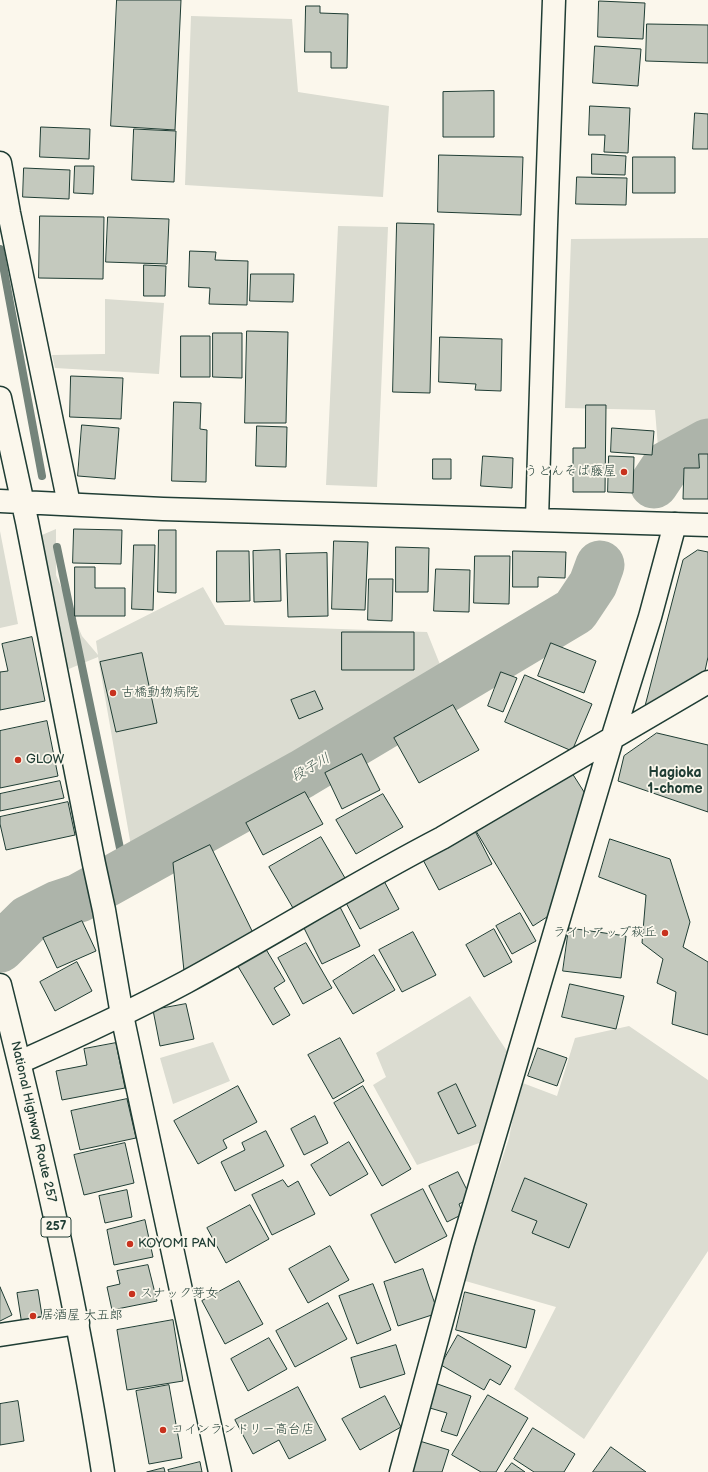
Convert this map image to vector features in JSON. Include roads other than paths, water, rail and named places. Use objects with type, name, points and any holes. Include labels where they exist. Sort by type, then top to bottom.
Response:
[{"type":"main road","points":[[537,519],[554,0]]},
{"type":"main road","points":[[0,163],[69,504]]},
{"type":"main road","points":[[0,398],[23,502],[104,910],[122,1015],[220,1472]]},
{"type":"main road","points":[[0,501],[163,509],[708,525]]},
{"type":"main road","points":[[401,1472],[463,1243],[612,739],[650,617],[675,524]]},
{"type":"main road","points":[[20,1062],[122,1015],[186,982],[442,838],[708,682]]},
{"type":"main road","name":"National Highway Route 257","points":[[0,985],[20,1062],[78,1323],[103,1472]]},
{"type":"main road","points":[[0,1335],[78,1323]]},
{"type":"waterway","points":[[0,249],[42,476]]},
{"type":"waterway","name":"段子川","points":[[654,484],[666,466],[708,443]]},
{"type":"waterway","points":[[57,547],[125,872]]},
{"type":"waterway","name":"段子川","points":[[0,948],[28,920],[58,905],[79,898],[302,774],[575,611],[593,584],[600,565]]},
{"type":"place","name":"うどんそば藤屋","points":[[624,472]]},
{"type":"place","name":"古橋動物病院","points":[[113,693]]},
{"type":"place","name":"GLOW","points":[[18,760]]},
{"type":"place","name":"ライトアップ萩丘","points":[[665,933]]},
{"type":"place","name":"KOYOMI PAN","points":[[130,1244]]},
{"type":"place","name":"スナック芽女","points":[[132,1294]]},
{"type":"place","name":"居酒屋 大五郎","points":[[33,1316]]},
{"type":"place","name":"コインランドリー高台店","points":[[163,1430]]},
{"type":"district","name":"Hagioka 1-chome","points":[[675,782]]}]
